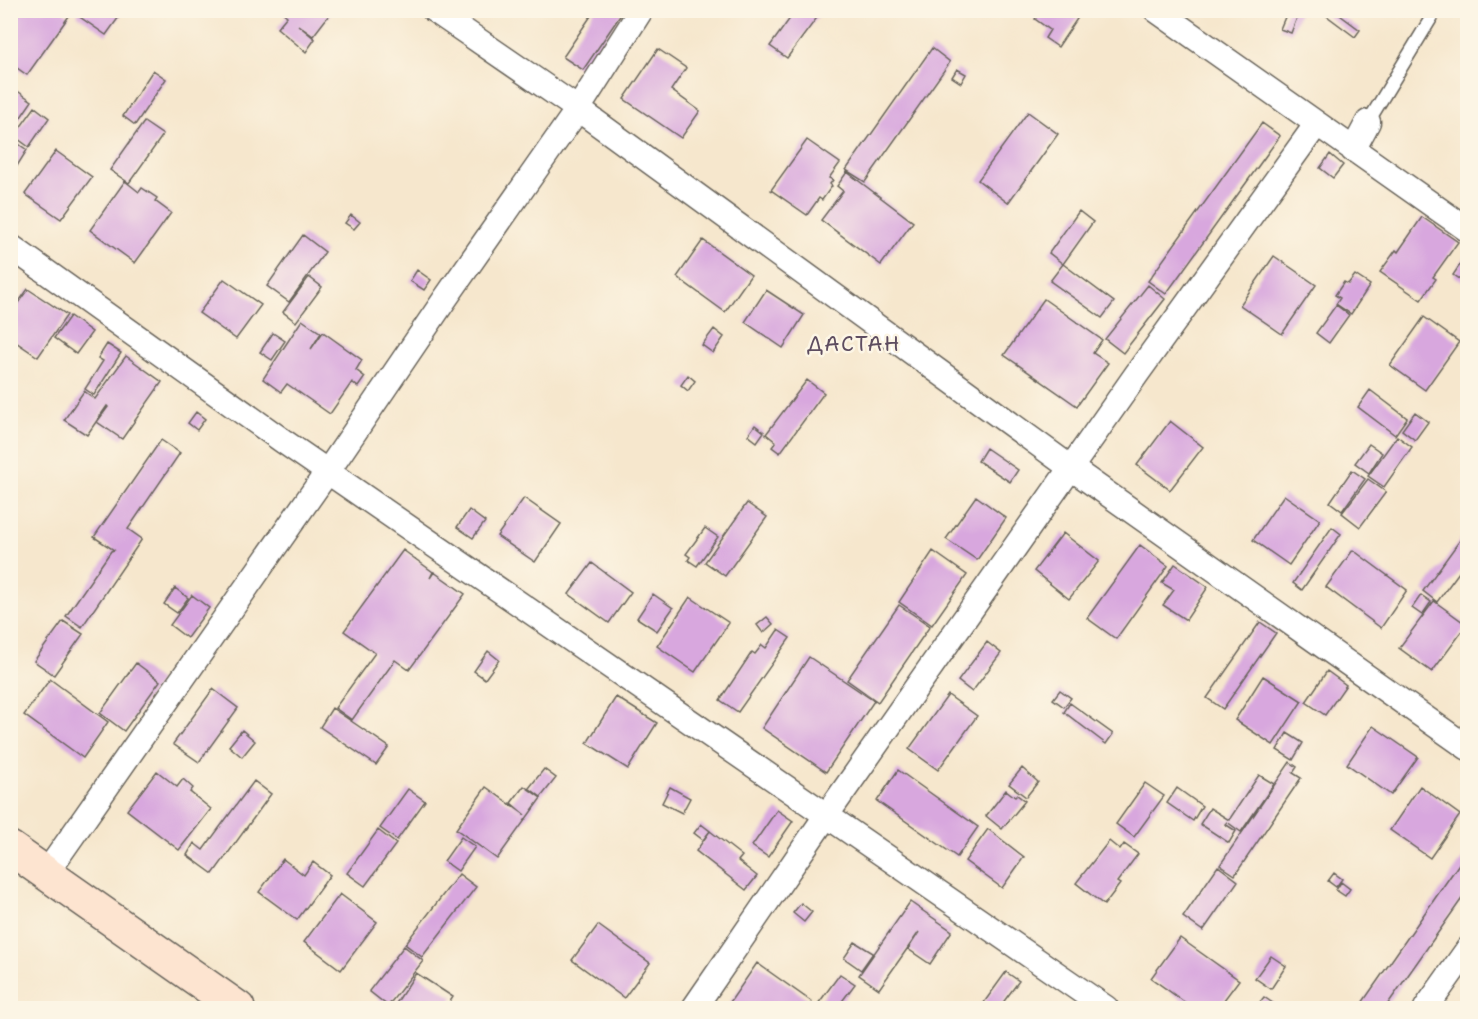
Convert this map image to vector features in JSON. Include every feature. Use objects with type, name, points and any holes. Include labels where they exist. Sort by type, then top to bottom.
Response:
[{"type":"main road","points":[[10,848],[236,1008]]},
{"type":"street","points":[[434,10],[578,109],[1071,468],[1467,748]]},
{"type":"street","points":[[47,872],[578,109],[641,10]]},
{"type":"street","points":[[1156,10],[1467,230]]},
{"type":"street","points":[[1353,150],[1368,122]]},
{"type":"street","points":[[694,1008],[1071,468],[1316,125]]},
{"type":"street","points":[[10,246],[283,441],[1106,1008]]},
{"type":"street","points":[[1426,1008],[1467,949]]},
{"type":"lane","points":[[1368,122],[1436,10]]},
{"type":"building","points":[[10,10],[62,10],[69,16],[27,75],[10,63]]},
{"type":"building","points":[[81,10],[124,10],[106,35],[77,15]]},
{"type":"building","points":[[280,10],[333,10],[313,36],[298,25],[315,39],[306,52],[277,28],[287,16]]},
{"type":"building","points":[[595,10],[624,10],[583,70],[563,57]]},
{"type":"building","points":[[796,10],[812,10],[819,15],[787,58],[770,46]]},
{"type":"building","points":[[1041,10],[1083,10],[1058,47],[1045,38],[1050,30],[1035,19]]},
{"type":"building","points":[[1288,10],[1300,10],[1291,33],[1280,29]]},
{"type":"building","points":[[1319,10],[1333,10],[1360,30],[1355,37]]},
{"type":"building","points":[[932,48],[950,62],[865,182],[846,170]]},
{"type":"building","points":[[658,49],[686,68],[671,90],[700,111],[681,138],[624,99]]},
{"type":"building","points":[[957,69],[966,74],[961,83],[952,77]]},
{"type":"building","points":[[153,70],[166,79],[135,125],[123,116]]},
{"type":"building","points":[[10,86],[32,101],[10,133]]},
{"type":"building","points":[[35,107],[49,118],[29,147],[14,136]]},
{"type":"building","points":[[1028,112],[1058,134],[1008,203],[978,180]]},
{"type":"building","points":[[144,122],[163,135],[129,183],[110,170]]},
{"type":"building","points":[[1262,123],[1280,136],[1166,294],[1148,281]]},
{"type":"building","points":[[10,138],[27,150],[17,166],[10,161]]},
{"type":"building","points":[[807,140],[840,163],[829,178],[833,180],[830,184],[832,186],[822,200],[819,198],[807,215],[771,190]]},
{"type":"building","points":[[56,151],[92,177],[61,219],[25,194]]},
{"type":"building","points":[[1330,154],[1343,165],[1333,178],[1320,168]]},
{"type":"building","points":[[847,172],[913,222],[881,265],[821,220],[843,191],[837,186]]},
{"type":"building","points":[[125,181],[139,192],[142,188],[157,198],[155,201],[171,213],[135,263],[90,230]]},
{"type":"building","points":[[1079,211],[1093,222],[1063,264],[1049,253]]},
{"type":"building","points":[[351,215],[360,222],[354,229],[345,223]]},
{"type":"building","points":[[1422,217],[1458,242],[1433,277],[1436,279],[1421,300],[1380,272],[1396,250],[1398,252]]},
{"type":"building","points":[[303,235],[325,252],[289,302],[267,286]]},
{"type":"building","points":[[703,240],[751,275],[725,312],[677,277]]},
{"type":"building","points":[[1468,253],[1468,285],[1453,275]]},
{"type":"building","points":[[1274,256],[1316,285],[1282,334],[1240,305]]},
{"type":"building","points":[[1063,264],[1114,302],[1102,318],[1050,281]]},
{"type":"building","points":[[417,270],[431,280],[424,290],[410,281]]},
{"type":"building","points":[[1355,275],[1370,285],[1351,314],[1336,304],[1340,298],[1335,295],[1344,282],[1348,284]]},
{"type":"building","points":[[309,277],[322,287],[296,322],[283,312]]},
{"type":"building","points":[[224,279],[261,305],[236,339],[199,313]]},
{"type":"building","points":[[1148,285],[1165,299],[1123,353],[1105,339]]},
{"type":"building","points":[[28,289],[67,315],[38,357],[10,338],[10,314]]},
{"type":"building","points":[[766,290],[804,315],[783,348],[745,322]]},
{"type":"building","points":[[1044,299],[1102,340],[1093,353],[1108,363],[1077,406],[1004,355]]},
{"type":"building","points":[[1336,305],[1349,315],[1329,343],[1316,333]]},
{"type":"building","points":[[70,316],[92,332],[76,354],[54,338]]},
{"type":"building","points":[[1424,317],[1459,342],[1425,390],[1390,365]]},
{"type":"building","points":[[302,320],[321,333],[311,349],[323,332],[362,360],[356,370],[365,377],[358,387],[352,382],[330,414],[287,384],[281,392],[263,379]]},
{"type":"building","points":[[714,329],[724,337],[713,353],[702,345]]},
{"type":"building","points":[[273,333],[285,341],[272,360],[260,352]]},
{"type":"building","points":[[107,344],[121,353],[94,395],[85,389],[103,361],[98,358]]},
{"type":"building","points":[[126,356],[162,382],[122,439],[97,422],[107,406],[87,435],[64,420],[84,391],[95,399]]},
{"type":"building","points":[[688,375],[695,381],[688,391],[681,385]]},
{"type":"building","points":[[807,380],[824,393],[780,453],[772,447],[776,442],[766,434]]},
{"type":"building","points":[[1370,390],[1407,418],[1395,435],[1358,407]]},
{"type":"building","points":[[196,412],[205,419],[197,430],[188,423]]},
{"type":"building","points":[[1415,412],[1428,422],[1415,440],[1402,430]]},
{"type":"building","points":[[1170,421],[1203,447],[1170,490],[1137,465]]},
{"type":"building","points":[[755,425],[764,432],[757,442],[748,435]]},
{"type":"building","points":[[1397,436],[1412,447],[1384,487],[1368,476]]},
{"type":"building","points":[[161,440],[180,453],[128,529],[142,539],[82,627],[66,616],[111,551],[114,550],[94,537]]},
{"type":"building","points":[[1369,444],[1382,453],[1369,473],[1355,463]]},
{"type":"building","points":[[986,448],[1018,470],[1010,482],[978,461]]},
{"type":"building","points":[[1352,470],[1365,479],[1342,511],[1330,502]]},
{"type":"building","points":[[1368,479],[1386,492],[1360,527],[1342,513]]},
{"type":"building","points":[[1284,495],[1320,520],[1289,565],[1253,540]]},
{"type":"building","points":[[976,496],[1006,518],[977,560],[946,539]]},
{"type":"building","points":[[524,498],[561,524],[535,562],[497,536]]},
{"type":"building","points":[[747,503],[767,517],[725,576],[705,562]]},
{"type":"building","points":[[469,510],[485,522],[473,538],[457,527]]},
{"type":"building","points":[[1332,527],[1341,534],[1302,590],[1293,583]]},
{"type":"building","points":[[705,528],[718,537],[697,566],[688,560],[690,557],[686,554]]},
{"type":"building","points":[[1468,529],[1468,560],[1437,602],[1423,591]]},
{"type":"building","points":[[1063,533],[1099,561],[1069,599],[1034,571]]},
{"type":"building","points":[[1140,545],[1168,566],[1116,639],[1087,618]]},
{"type":"building","points":[[403,550],[433,572],[430,578],[434,572],[465,594],[409,670],[395,660],[352,720],[335,708],[375,653],[344,631]]},
{"type":"building","points":[[1353,550],[1407,590],[1381,628],[1326,587]]},
{"type":"building","points":[[933,551],[967,575],[932,625],[899,602]]},
{"type":"building","points":[[592,563],[631,592],[609,623],[569,594]]},
{"type":"building","points":[[1175,564],[1208,587],[1186,620],[1163,605],[1174,590],[1162,583]]},
{"type":"building","points":[[175,588],[188,598],[177,613],[164,604]]},
{"type":"building","points":[[653,594],[673,608],[657,631],[637,618]]},
{"type":"building","points":[[192,595],[209,608],[187,638],[170,625]]},
{"type":"building","points":[[1421,595],[1431,602],[1422,615],[1412,608]]},
{"type":"building","points":[[690,597],[729,623],[695,672],[657,646]]},
{"type":"building","points":[[1434,601],[1467,625],[1432,672],[1399,648]]},
{"type":"building","points":[[899,605],[930,626],[878,702],[847,680]]},
{"type":"building","points":[[767,617],[773,624],[763,633],[757,625]]},
{"type":"building","points":[[63,621],[83,634],[54,675],[34,661]]},
{"type":"building","points":[[1260,622],[1276,633],[1223,709],[1207,698]]},
{"type":"building","points":[[778,630],[790,638],[738,712],[720,700],[752,652],[755,654],[762,645],[766,648]]},
{"type":"building","points":[[987,642],[1001,653],[972,692],[958,681]]},
{"type":"building","points":[[488,651],[499,660],[485,679],[474,671]]},
{"type":"building","points":[[809,657],[874,701],[826,772],[762,728]]},
{"type":"building","points":[[136,663],[160,681],[124,731],[100,713]]},
{"type":"building","points":[[1327,671],[1346,685],[1325,715],[1306,702]]},
{"type":"building","points":[[1263,676],[1302,701],[1273,745],[1235,720]]},
{"type":"building","points":[[50,679],[108,722],[83,758],[24,715]]},
{"type":"building","points":[[213,689],[238,708],[199,762],[173,744]]},
{"type":"building","points":[[1060,690],[1071,698],[1064,707],[1053,699]]},
{"type":"building","points":[[948,695],[977,716],[938,770],[909,749]]},
{"type":"building","points":[[616,697],[657,723],[628,769],[587,743]]},
{"type":"building","points":[[1070,703],[1113,734],[1106,744],[1064,712]]},
{"type":"building","points":[[332,708],[389,747],[376,765],[320,727]]},
{"type":"building","points":[[1373,726],[1418,757],[1391,795],[1347,764]]},
{"type":"building","points":[[242,730],[255,741],[242,757],[229,746]]},
{"type":"building","points":[[1287,733],[1303,743],[1293,760],[1277,750]]},
{"type":"building","points":[[1290,762],[1297,767],[1293,773],[1301,778],[1235,875],[1220,865]]},
{"type":"building","points":[[1022,768],[1038,782],[1026,797],[1009,784]]},
{"type":"building","points":[[544,769],[556,778],[541,797],[529,788]]},
{"type":"building","points":[[898,770],[978,827],[957,857],[877,801]]},
{"type":"building","points":[[157,771],[177,787],[183,779],[193,788],[190,792],[211,809],[179,850],[127,810]]},
{"type":"building","points":[[1259,775],[1274,784],[1241,832],[1227,822],[1225,824],[1236,831],[1229,843],[1200,824],[1210,808],[1229,820]]},
{"type":"building","points":[[254,781],[271,794],[213,874],[187,855],[194,843],[203,850]]},
{"type":"building","points":[[1145,783],[1164,796],[1134,837],[1116,824]]},
{"type":"building","points":[[524,786],[541,798],[497,859],[456,829],[486,787],[525,815],[511,803]]},
{"type":"building","points":[[1420,786],[1460,815],[1430,858],[1390,830]]},
{"type":"building","points":[[670,787],[690,798],[682,813],[662,803]]},
{"type":"building","points":[[1177,788],[1202,806],[1193,821],[1167,803]]},
{"type":"building","points":[[408,789],[425,801],[397,840],[380,828]]},
{"type":"building","points":[[1006,790],[1025,801],[1002,829],[986,816]]},
{"type":"building","points":[[777,810],[793,821],[768,857],[752,846]]},
{"type":"building","points":[[701,824],[710,831],[703,840],[694,833]]},
{"type":"building","points":[[988,829],[1024,857],[1002,888],[965,861]]},
{"type":"building","points":[[378,830],[396,844],[365,886],[347,873]]},
{"type":"building","points":[[710,831],[742,856],[738,861],[757,876],[746,890],[696,851]]},
{"type":"building","points":[[461,837],[475,847],[458,871],[444,861]]},
{"type":"building","points":[[1109,841],[1120,850],[1124,844],[1138,854],[1117,882],[1120,884],[1104,905],[1076,883]]},
{"type":"building","points":[[1468,851],[1468,890],[1385,1008],[1370,1008],[1362,1003]]},
{"type":"building","points":[[283,859],[304,875],[313,862],[330,875],[297,920],[259,892]]},
{"type":"building","points":[[1218,866],[1238,881],[1203,931],[1183,917]]},
{"type":"building","points":[[1334,873],[1342,879],[1336,887],[1328,881]]},
{"type":"building","points":[[459,874],[476,887],[422,957],[405,944]]},
{"type":"building","points":[[1341,882],[1350,889],[1345,896],[1336,890]]},
{"type":"building","points":[[340,894],[377,922],[341,970],[304,942]]},
{"type":"building","points":[[910,902],[952,931],[930,964],[908,949],[919,932],[879,989],[859,975]]},
{"type":"building","points":[[801,903],[812,912],[804,922],[793,913]]},
{"type":"building","points":[[598,925],[650,963],[624,998],[572,960]]},
{"type":"building","points":[[1180,938],[1239,980],[1218,1008],[1193,1008],[1151,978]]},
{"type":"building","points":[[855,942],[873,953],[861,970],[844,958]]},
{"type":"building","points":[[404,946],[423,961],[388,1006],[369,991]]},
{"type":"building","points":[[1271,956],[1286,966],[1271,989],[1255,978]]},
{"type":"building","points":[[757,963],[812,1002],[808,1008],[738,1008],[730,1002]]},
{"type":"building","points":[[1006,972],[1019,981],[999,1008],[980,1008]]},
{"type":"building","points":[[416,973],[453,997],[446,1008],[393,1008]]},
{"type":"building","points":[[840,974],[855,984],[837,1008],[815,1008]]},
{"type":"building","points":[[1264,997],[1280,1008],[1255,1008]]},
{"type":"district","name":"ДАСТАН","points":[[854,344]]}]
